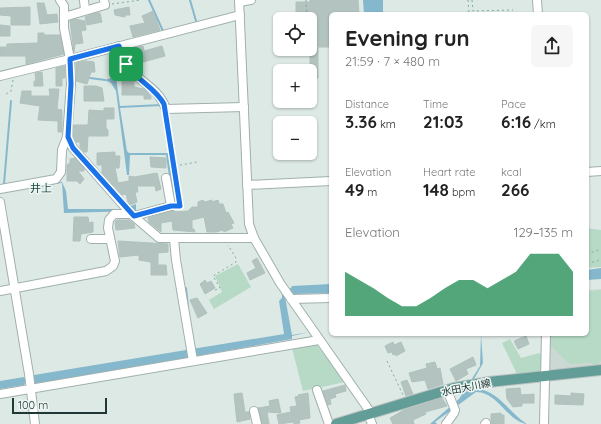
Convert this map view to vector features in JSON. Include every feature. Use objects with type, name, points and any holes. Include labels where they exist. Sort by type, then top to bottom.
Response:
[{"type":"main road","name":"水田大川線","points":[[336,424],[446,390],[489,382],[601,370]]},
{"type":"street","points":[[84,0],[85,10]]},
{"type":"street","points":[[251,0],[239,1],[248,218],[254,238],[280,283],[370,413],[372,424]]},
{"type":"street","points":[[537,0],[538,12]]},
{"type":"street","points":[[0,189],[56,179],[61,172],[62,150],[68,137],[71,84],[70,59],[64,28],[62,1]]},
{"type":"street","points":[[64,17],[104,3]]},
{"type":"street","points":[[0,76],[240,15]]},
{"type":"street","points":[[119,46],[126,64],[133,73],[159,95],[166,110],[244,107]]},
{"type":"street","points":[[68,137],[73,148],[133,215],[159,238],[254,238]]},
{"type":"street","points":[[589,172],[601,171]]},
{"type":"street","points":[[0,291],[106,271],[113,266],[115,261],[110,239],[109,220],[114,214],[133,215],[171,206],[166,178]]},
{"type":"street","points":[[247,184],[329,181]]},
{"type":"street","points":[[0,202],[29,374],[35,424]]},
{"type":"street","points":[[90,239],[110,239]]},
{"type":"street","points":[[174,239],[176,260],[193,360]]},
{"type":"street","points":[[291,298],[329,298]]},
{"type":"street","points":[[544,424],[546,336]]},
{"type":"street","points":[[0,394],[31,387],[319,340]]},
{"type":"street","points":[[317,390],[329,424]]},
{"type":"street","points":[[446,390],[454,413],[446,424]]},
{"type":"street","points":[[254,411],[257,424]]},
{"type":"path","points":[[104,3],[141,0]]},
{"type":"path","points":[[306,0],[307,12]]},
{"type":"path","points":[[468,0],[469,12]]},
{"type":"path","points":[[472,0],[472,11],[513,10]]},
{"type":"path","points":[[6,94],[11,91],[15,72]]},
{"type":"path","points":[[166,110],[180,206],[171,206]]},
{"type":"path","points":[[174,166],[197,162]]},
{"type":"path","points":[[215,290],[220,288],[213,276],[236,262],[236,258],[225,239]]},
{"type":"path","points":[[589,253],[601,249]]},
{"type":"path","points":[[589,262],[595,262],[601,259]]},
{"type":"path","points":[[386,361],[406,402]]},
{"type":"shaded area","points":[[601,289],[601,365],[547,371],[549,336],[589,336],[589,290]]},
{"type":"green space","points":[[589,228],[601,230],[601,267],[589,268]]},
{"type":"green space","points":[[238,264],[251,287],[214,309],[209,300],[222,292],[215,276]]},
{"type":"green space","points":[[601,290],[601,360],[598,365],[593,365],[591,363],[569,364],[550,345],[550,336],[589,336],[589,292]]},
{"type":"green space","points":[[510,339],[521,358],[539,353],[542,355],[542,371],[517,374],[502,343]]},
{"type":"green space","points":[[316,344],[345,382],[303,391],[292,348]]},
{"type":"water","points":[[363,0],[383,0],[383,12],[364,12]]},
{"type":"water","points":[[109,53],[116,77],[120,106],[162,104],[161,106],[120,108],[127,151],[129,153],[169,153],[176,204],[173,205],[166,155],[130,155],[129,175],[127,175],[116,91],[111,83],[105,80],[114,77]]},
{"type":"water","points":[[62,182],[66,191],[68,209],[123,209],[136,204],[136,211],[64,213],[62,183],[0,192]]},
{"type":"water","points":[[601,268],[601,279],[589,280],[589,270]]},
{"type":"water","points":[[329,284],[329,293],[294,294],[290,292],[285,297],[292,335],[309,332],[292,336],[292,339],[197,356],[197,354],[188,356],[187,358],[35,384],[35,382],[25,383],[24,385],[0,389],[0,381],[34,377],[34,375],[284,334],[279,301],[282,298],[282,293],[292,286]]},
{"type":"water","points":[[481,336],[483,363],[474,379],[474,388],[483,390],[497,397],[527,424],[514,418],[497,401],[484,393],[476,392],[435,422],[437,424],[430,424],[459,399],[480,366]]},
{"type":"building","points":[[310,0],[358,0],[359,12],[329,12],[329,47],[318,47],[318,78],[317,64],[310,64],[310,56],[317,56],[317,12],[296,12],[296,2],[310,2]]},
{"type":"building","points":[[37,3],[44,3],[47,15],[57,14],[58,22],[40,24]]},
{"type":"building","points":[[30,7],[30,25],[11,25],[11,16],[0,15],[0,8]]},
{"type":"building","points":[[129,7],[130,15],[125,15],[125,17],[115,15],[114,10]]},
{"type":"building","points":[[153,11],[160,30],[133,37],[130,26],[145,23],[142,16]]},
{"type":"building","points":[[100,13],[102,22],[87,25],[85,17]]},
{"type":"building","points":[[75,19],[85,21],[86,30],[81,31],[83,43],[75,44],[74,52],[70,21]]},
{"type":"building","points":[[0,25],[10,26],[10,36],[0,36]]},
{"type":"building","points":[[38,33],[44,33],[44,35],[60,35],[64,54],[26,64],[26,56],[0,56],[0,47],[7,47],[7,44],[38,43]]},
{"type":"building","points":[[143,46],[144,51],[162,46],[165,56],[143,62],[142,57],[133,57],[130,49]]},
{"type":"building","points":[[85,61],[94,62],[95,72],[91,72],[87,84],[76,81],[76,63]]},
{"type":"building","points":[[65,66],[65,78],[62,78],[62,86],[56,86],[56,68]]},
{"type":"building","points":[[42,72],[43,86],[34,86],[34,81],[36,81],[35,73]]},
{"type":"building","points":[[122,74],[126,74],[134,81],[134,87],[144,89],[151,96],[151,99],[144,99],[144,95],[122,95]]},
{"type":"building","points":[[84,86],[96,86],[102,88],[104,101],[84,101]]},
{"type":"building","points":[[49,89],[59,89],[57,109],[62,110],[62,132],[58,132],[58,121],[38,120],[40,106],[20,103],[22,91],[31,91],[31,96],[50,96]]},
{"type":"building","points":[[104,108],[114,108],[114,119],[106,119],[108,136],[88,136],[87,152],[84,152],[80,147],[80,142],[76,142],[73,136],[73,125],[88,125],[89,110],[104,111]]},
{"type":"building","points":[[115,152],[115,156],[120,156],[119,168],[115,168],[118,183],[129,181],[129,176],[134,177],[157,173],[161,189],[156,191],[155,186],[137,186],[138,192],[135,192],[137,202],[130,205],[126,194],[122,195],[102,173],[102,165],[97,165],[97,153]]},
{"type":"building","points":[[150,157],[166,158],[166,168],[151,167]]},
{"type":"building","points":[[75,158],[84,168],[84,171],[78,171],[84,179],[80,184],[77,181],[67,181],[67,165],[70,163],[70,159]]},
{"type":"building","points":[[203,200],[205,202],[212,200],[212,202],[218,200],[219,204],[223,204],[226,213],[228,212],[234,223],[231,224],[233,228],[224,232],[223,230],[207,232],[204,217],[192,220],[192,229],[194,229],[195,232],[173,230],[172,221],[161,223],[161,232],[149,222],[148,218],[174,210],[175,212],[188,211],[192,207],[198,207],[198,202]]},
{"type":"building","points":[[74,217],[88,217],[89,223],[93,222],[93,232],[81,234],[80,241],[73,241]]},
{"type":"building","points":[[117,220],[129,220],[134,224],[135,228],[116,230],[115,222]]},
{"type":"building","points":[[118,241],[168,244],[168,252],[158,253],[158,265],[166,265],[167,275],[151,275],[151,262],[139,260],[139,255],[120,257]]},
{"type":"building","points":[[257,258],[265,273],[250,280],[247,273],[256,268],[252,261]]},
{"type":"building","points":[[205,280],[207,283],[211,281],[215,288],[205,294],[200,284]]},
{"type":"building","points":[[197,298],[207,313],[198,318],[190,300]]},
{"type":"building","points":[[526,336],[529,344],[518,349],[514,341]]},
{"type":"building","points":[[393,342],[394,345],[401,342],[405,351],[396,356],[396,354],[393,355],[392,352],[388,353],[385,346]]},
{"type":"building","points":[[473,357],[476,365],[466,369],[468,374],[456,381],[450,369]]},
{"type":"building","points":[[435,362],[437,369],[440,368],[443,384],[428,389],[425,380],[412,382],[409,373],[427,368],[426,364]]},
{"type":"building","points":[[407,380],[413,394],[406,396],[401,382]]},
{"type":"building","points":[[345,385],[346,391],[335,394],[336,397],[330,399],[331,404],[328,405],[323,391]]},
{"type":"building","points":[[520,388],[521,395],[534,394],[534,403],[522,403],[522,406],[513,407],[507,399],[506,389]]},
{"type":"building","points":[[242,393],[245,412],[249,412],[250,419],[237,422],[234,394]]},
{"type":"building","points":[[308,393],[310,418],[299,420],[300,423],[294,424],[293,422],[279,424],[277,415],[291,412],[290,407],[297,406],[295,397]]},
{"type":"building","points":[[571,393],[584,394],[583,405],[555,404],[555,395],[571,396]]},
{"type":"building","points":[[442,398],[447,406],[425,412],[426,414],[413,420],[414,424],[393,424],[390,418],[404,410]]},
{"type":"building","points":[[278,399],[281,413],[267,412],[269,424],[262,424],[258,408],[270,406],[269,401]]},
{"type":"building","points":[[501,413],[501,415],[504,415],[504,424],[491,424],[491,414]]},
{"type":"waterway","points":[[149,0],[163,31]]},
{"type":"waterway","points":[[190,0],[196,21]]},
{"type":"waterway","points":[[90,78],[105,80]]},
{"type":"waterway","points":[[4,184],[11,101]]},
{"type":"waterway","points":[[186,288],[188,307]]},
{"type":"district","name":"井上","points":[[41,188]]},
{"type":"route","points":[[119,46],[126,64],[133,73],[159,95],[164,104],[180,206],[171,206],[134,216],[73,148],[68,137],[71,84],[70,59],[119,46]]}]
